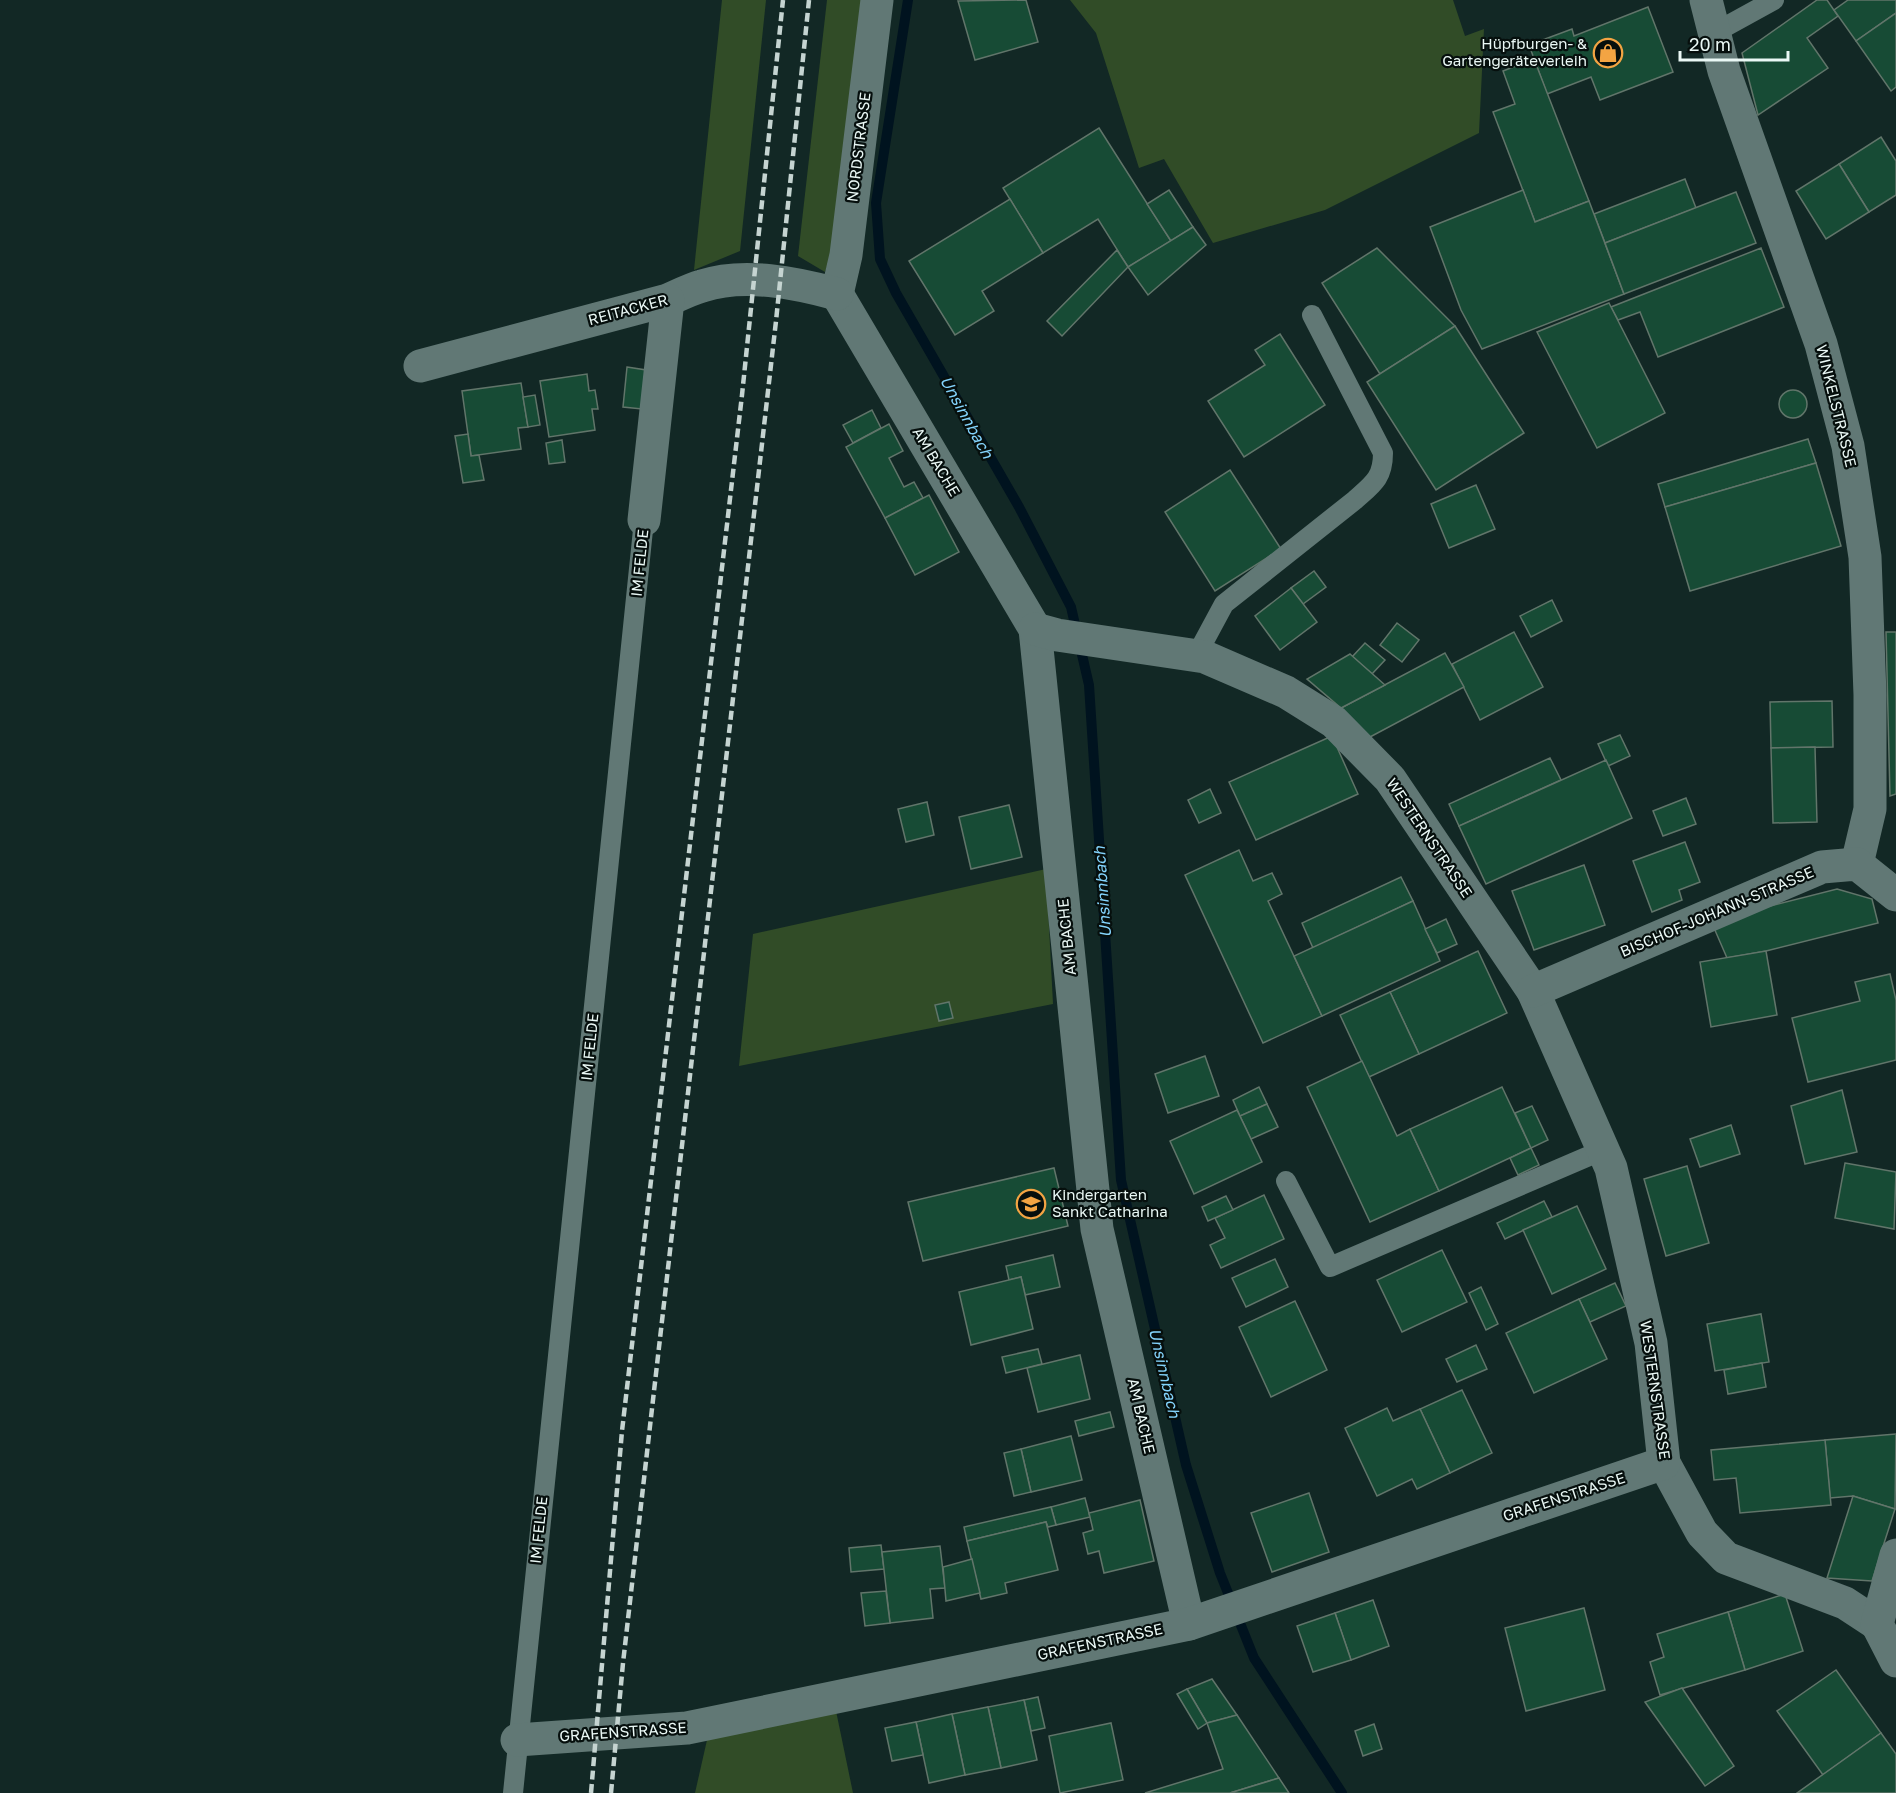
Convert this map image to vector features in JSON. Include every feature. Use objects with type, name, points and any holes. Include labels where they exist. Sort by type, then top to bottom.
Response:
[{"type":"street","name":"NORDSTRASSE","points":[[837,294],[846,255],[877,0]]},
{"type":"street","name":"WINKELSTRASSE","points":[[1706,0],[1724,71],[1821,344],[1848,446],[1865,557],[1870,694],[1870,809],[1857,864]]},
{"type":"street","name":"REITACKER","points":[[420,366],[668,300],[703,285],[732,280],[802,285],[837,294]]},
{"type":"street","name":"AM BACHE","points":[[837,294],[1046,632],[1097,1229],[1202,1619]]},
{"type":"street","name":"IM FELDE","points":[[644,520],[668,300]]},
{"type":"street","name":"WESTERNSTRASSE","points":[[1046,632],[1196,656],[1286,692],[1334,722],[1390,779],[1533,991],[1611,1168],[1651,1343],[1664,1463],[1702,1533],[1725,1558],[1845,1603],[1877,1624]]},
{"type":"street","points":[[1857,864],[1896,895]]},
{"type":"street","name":"BISCHOF-JOHANN-STRASSE","points":[[1533,991],[1822,867],[1857,864]]},
{"type":"street","name":"GRAFENSTRASSE","points":[[517,1740],[687,1728],[1202,1619],[1664,1463]]},
{"type":"street","points":[[1896,1555],[1877,1624],[1896,1661]]},
{"type":"lane","points":[[1714,33],[1774,0]]},
{"type":"lane","points":[[1196,656],[1224,604],[1355,500],[1375,482],[1383,469],[1383,453],[1312,315]]},
{"type":"lane","name":"IM FELDE","points":[[513,1793],[644,520]]},
{"type":"lane","points":[[1286,1181],[1330,1267],[1603,1150]]},
{"type":"green space","points":[[722,0],[766,0],[740,251],[694,270]]},
{"type":"green space","points":[[827,0],[863,0],[834,246],[825,272],[798,256]]},
{"type":"green space","points":[[1070,0],[1453,0],[1465,36],[1484,29],[1479,133],[1325,210],[1213,243],[1164,159],[1139,168],[1096,33]]},
{"type":"green space","points":[[1046,869],[1053,1004],[739,1066],[753,934]]},
{"type":"green space","points":[[836,1711],[853,1793],[695,1793],[707,1740]]},
{"type":"building","points":[[1026,0],[1038,42],[975,60],[958,1]]},
{"type":"building","points":[[1817,0],[1827,0],[1838,16],[1807,38],[1828,68],[1758,115],[1742,53]]},
{"type":"building","points":[[1848,0],[1896,0],[1896,13],[1856,41],[1834,10]]},
{"type":"building","points":[[1648,7],[1673,72],[1600,100],[1591,77],[1547,94],[1529,45],[1572,29],[1574,36]]},
{"type":"building","points":[[1896,13],[1896,87],[1891,91],[1856,41]]},
{"type":"building","points":[[1534,59],[1589,201],[1535,222],[1493,112],[1515,104],[1503,71]]},
{"type":"building","points":[[1099,128],[1171,241],[1128,267],[1098,219],[1043,253],[1003,188]]},
{"type":"building","points":[[1881,137],[1896,161],[1896,195],[1869,212],[1839,164]]},
{"type":"building","points":[[1839,164],[1869,212],[1826,239],[1796,191]]},
{"type":"building","points":[[1685,179],[1696,208],[1605,243],[1594,214]]},
{"type":"building","points":[[1169,190],[1193,227],[1171,241],[1147,204]]},
{"type":"building","points":[[1523,190],[1535,222],[1589,201],[1624,294],[1482,349],[1461,310],[1430,227]]},
{"type":"building","points":[[1736,192],[1756,243],[1624,294],[1605,243]]},
{"type":"building","points":[[1010,199],[1043,253],[982,291],[994,311],[955,335],[909,261]]},
{"type":"building","points":[[1193,227],[1206,245],[1148,295],[1128,267]]},
{"type":"building","points":[[1377,248],[1455,326],[1380,374],[1322,283]]},
{"type":"building","points":[[1761,248],[1784,307],[1658,357],[1640,312],[1618,320],[1611,307]]},
{"type":"building","points":[[1117,250],[1128,267],[1062,336],[1047,321]]},
{"type":"building","points":[[1609,303],[1665,413],[1597,448],[1537,332]]},
{"type":"building","points":[[1455,326],[1524,433],[1436,490],[1367,382]]},
{"type":"building","points":[[1280,334],[1325,405],[1244,457],[1208,401],[1265,365],[1255,350]]},
{"type":"building","points":[[627,367],[646,370],[642,409],[623,407]]},
{"type":"building","points":[[587,374],[589,391],[595,390],[598,409],[592,409],[595,430],[549,437],[540,381]]},
{"type":"building","points":[[521,383],[528,427],[518,428],[521,449],[471,456],[462,391]]},
{"type":"building","points":[[1793,390],[1803,394],[1807,404],[1803,414],[1793,418],[1783,414],[1779,404],[1783,394]]},
{"type":"building","points":[[535,395],[540,425],[528,427],[523,397]]},
{"type":"building","points":[[872,410],[881,428],[853,443],[843,425]]},
{"type":"building","points":[[889,424],[903,451],[889,458],[904,487],[914,482],[923,498],[885,518],[846,447]]},
{"type":"building","points":[[468,434],[471,456],[479,455],[484,480],[463,483],[455,436]]},
{"type":"building","points":[[1808,439],[1816,463],[1665,507],[1658,484]]},
{"type":"building","points":[[562,440],[565,462],[549,464],[546,443]]},
{"type":"building","points":[[1816,463],[1841,546],[1690,591],[1665,507]]},
{"type":"building","points":[[1230,470],[1281,549],[1215,591],[1165,512]]},
{"type":"building","points":[[1476,485],[1495,529],[1449,548],[1431,504]]},
{"type":"building","points":[[929,495],[959,552],[915,575],[885,518]]},
{"type":"building","points":[[1314,571],[1326,587],[1303,604],[1291,588]]},
{"type":"building","points":[[1291,588],[1317,622],[1280,650],[1255,616]]},
{"type":"building","points":[[1552,600],[1562,621],[1531,637],[1520,616]]},
{"type":"building","points":[[1397,623],[1419,640],[1402,662],[1380,645]]},
{"type":"building","points":[[1514,632],[1543,687],[1480,720],[1452,664]]},
{"type":"building","points":[[1886,632],[1896,632],[1896,794],[1890,796]]},
{"type":"building","points":[[1365,643],[1385,660],[1372,674],[1352,657]]},
{"type":"building","points":[[1445,653],[1464,687],[1370,737],[1341,708]]},
{"type":"building","points":[[1350,654],[1385,685],[1341,708],[1307,679]]},
{"type":"building","points":[[1832,701],[1833,747],[1771,748],[1770,702]]},
{"type":"building","points":[[1620,735],[1630,756],[1608,766],[1598,744]]},
{"type":"building","points":[[1332,736],[1358,794],[1256,840],[1229,782]]},
{"type":"building","points":[[1815,747],[1817,822],[1773,823],[1771,748]]},
{"type":"building","points":[[1550,758],[1561,780],[1459,826],[1449,804]]},
{"type":"building","points":[[1606,760],[1632,818],[1486,884],[1459,826]]},
{"type":"building","points":[[1210,789],[1221,813],[1199,823],[1188,800]]},
{"type":"building","points":[[1686,798],[1696,824],[1663,836],[1653,811]]},
{"type":"building","points":[[927,802],[934,835],[906,842],[898,809]]},
{"type":"building","points":[[1009,805],[1022,857],[971,869],[959,817]]},
{"type":"building","points":[[1685,842],[1700,882],[1679,890],[1682,900],[1652,912],[1633,861]]},
{"type":"building","points":[[1239,850],[1253,881],[1272,873],[1282,894],[1268,901],[1322,1016],[1263,1043],[1185,875]]},
{"type":"building","points":[[1584,865],[1605,925],[1534,950],[1512,891]]},
{"type":"building","points":[[1401,877],[1413,901],[1313,948],[1302,923]]},
{"type":"building","points":[[1837,889],[1872,899],[1878,923],[1766,951],[1727,958],[1714,928],[1754,910]]},
{"type":"building","points":[[1413,901],[1440,961],[1322,1016],[1294,956]]},
{"type":"building","points":[[1446,919],[1457,944],[1437,953],[1425,929]]},
{"type":"building","points":[[1478,951],[1507,1013],[1419,1054],[1390,992]]},
{"type":"building","points":[[1766,951],[1777,1015],[1711,1027],[1700,962]]},
{"type":"building","points":[[1890,974],[1896,1000],[1896,1060],[1808,1082],[1792,1018],[1860,1001],[1855,982]]},
{"type":"building","points":[[1390,992],[1419,1054],[1369,1077],[1340,1015]]},
{"type":"building","points":[[949,1002],[953,1018],[939,1021],[935,1005]]},
{"type":"building","points":[[1205,1056],[1219,1096],[1168,1113],[1155,1074]]},
{"type":"building","points":[[1362,1061],[1397,1136],[1410,1129],[1439,1191],[1370,1222],[1307,1087]]},
{"type":"building","points":[[1259,1087],[1267,1104],[1240,1116],[1233,1100]]},
{"type":"building","points":[[1502,1087],[1531,1148],[1439,1191],[1410,1129]]},
{"type":"building","points":[[1842,1090],[1857,1152],[1805,1164],[1791,1106]]},
{"type":"building","points":[[1267,1104],[1278,1127],[1251,1139],[1240,1116]]},
{"type":"building","points":[[1532,1106],[1548,1140],[1531,1148],[1515,1113]]},
{"type":"building","points":[[1237,1110],[1262,1162],[1194,1194],[1170,1141]]},
{"type":"building","points":[[1731,1125],[1740,1154],[1700,1167],[1690,1139]]},
{"type":"building","points":[[1531,1148],[1539,1165],[1518,1175],[1510,1158]]},
{"type":"building","points":[[1845,1163],[1896,1172],[1894,1229],[1835,1218]]},
{"type":"building","points":[[1687,1166],[1709,1243],[1666,1256],[1644,1179]]},
{"type":"building","points":[[1054,1168],[1068,1226],[923,1261],[908,1202]]},
{"type":"building","points":[[1264,1195],[1284,1239],[1221,1268],[1210,1245],[1225,1238],[1215,1218]]},
{"type":"building","points":[[1226,1196],[1233,1210],[1208,1221],[1202,1207]]},
{"type":"building","points":[[1544,1201],[1552,1217],[1505,1239],[1497,1223]]},
{"type":"building","points":[[1577,1206],[1606,1269],[1552,1294],[1523,1230]]},
{"type":"building","points":[[1442,1250],[1467,1302],[1402,1332],[1377,1280]]},
{"type":"building","points":[[1053,1255],[1060,1287],[1025,1295],[1021,1277],[1009,1280],[1006,1266]]},
{"type":"building","points":[[1275,1259],[1288,1287],[1246,1307],[1232,1278]]},
{"type":"building","points":[[1021,1277],[1033,1329],[971,1345],[959,1292]]},
{"type":"building","points":[[1615,1283],[1626,1306],[1590,1322],[1579,1299]]},
{"type":"building","points":[[1481,1287],[1498,1324],[1486,1330],[1469,1293]]},
{"type":"building","points":[[1579,1299],[1607,1359],[1534,1393],[1506,1333]]},
{"type":"building","points":[[1295,1301],[1327,1370],[1271,1397],[1239,1327]]},
{"type":"building","points":[[1761,1314],[1769,1362],[1715,1371],[1707,1324]]},
{"type":"building","points":[[1476,1345],[1487,1369],[1457,1382],[1446,1359]]},
{"type":"building","points":[[1038,1349],[1042,1364],[1006,1373],[1002,1357]]},
{"type":"building","points":[[1080,1355],[1090,1399],[1038,1412],[1027,1368]]},
{"type":"building","points":[[1762,1363],[1766,1387],[1728,1394],[1724,1370]]},
{"type":"building","points":[[1462,1390],[1492,1453],[1450,1473],[1420,1409]]},
{"type":"building","points":[[1387,1408],[1393,1421],[1420,1409],[1450,1473],[1417,1489],[1412,1479],[1377,1496],[1345,1428]]},
{"type":"building","points":[[1110,1412],[1114,1427],[1079,1436],[1075,1421]]},
{"type":"building","points":[[1896,1434],[1895,1509],[1853,1496],[1830,1498],[1825,1440]]},
{"type":"building","points":[[1071,1436],[1082,1480],[1031,1492],[1021,1449]]},
{"type":"building","points":[[1825,1440],[1831,1505],[1740,1513],[1736,1478],[1714,1480],[1711,1450]]},
{"type":"building","points":[[1021,1449],[1031,1492],[1014,1496],[1004,1453]]},
{"type":"building","points":[[1309,1493],[1329,1552],[1272,1572],[1251,1513]]},
{"type":"building","points":[[1853,1496],[1895,1509],[1872,1581],[1827,1578]]},
{"type":"building","points":[[1085,1498],[1090,1517],[1056,1525],[1051,1507]]},
{"type":"building","points":[[1140,1500],[1154,1561],[1104,1573],[1099,1551],[1088,1554],[1083,1533],[1093,1530],[1089,1513]]},
{"type":"building","points":[[1051,1507],[1056,1525],[1048,1527],[1046,1522],[967,1541],[964,1527]]},
{"type":"building","points":[[1046,1522],[1058,1570],[1005,1583],[1007,1593],[981,1599],[967,1541]]},
{"type":"building","points":[[881,1545],[884,1569],[851,1572],[849,1548]]},
{"type":"building","points":[[940,1546],[945,1588],[930,1589],[933,1618],[890,1623],[882,1552]]},
{"type":"building","points":[[972,1559],[980,1593],[946,1601],[943,1567]]},
{"type":"building","points":[[886,1591],[890,1623],[865,1626],[861,1593]]},
{"type":"building","points":[[1785,1594],[1803,1651],[1745,1670],[1728,1612]]},
{"type":"building","points":[[1373,1600],[1389,1646],[1351,1660],[1335,1613]]},
{"type":"building","points":[[1584,1608],[1605,1690],[1526,1711],[1505,1628]]},
{"type":"building","points":[[1728,1612],[1745,1670],[1660,1695],[1650,1662],[1664,1657],[1657,1634]]},
{"type":"building","points":[[1335,1613],[1351,1660],[1313,1672],[1297,1626]]},
{"type":"building","points":[[1836,1670],[1881,1733],[1823,1775],[1777,1711]]},
{"type":"building","points":[[1212,1679],[1237,1715],[1207,1723],[1187,1689]]},
{"type":"building","points":[[1682,1688],[1734,1766],[1705,1786],[1645,1702]]},
{"type":"building","points":[[1187,1689],[1207,1723],[1198,1729],[1177,1694]]},
{"type":"building","points":[[1038,1697],[1045,1728],[1031,1731],[1024,1700]]},
{"type":"building","points":[[1024,1700],[1037,1760],[1001,1768],[988,1707]]},
{"type":"building","points":[[988,1707],[1001,1768],[965,1775],[952,1714]]},
{"type":"building","points":[[952,1714],[965,1775],[929,1783],[916,1722]]},
{"type":"building","points":[[1237,1715],[1279,1778],[1230,1793],[1145,1793],[1223,1769],[1207,1723]]},
{"type":"building","points":[[916,1722],[923,1755],[892,1761],[885,1728]]},
{"type":"building","points":[[1111,1723],[1123,1780],[1060,1793],[1049,1736]]},
{"type":"building","points":[[1374,1724],[1382,1749],[1363,1756],[1355,1731]]},
{"type":"building","points":[[1881,1733],[1896,1754],[1896,1793],[1797,1793]]},
{"type":"building","points":[[1279,1778],[1289,1793],[1230,1793]]},
{"type":"waterway","name":"Unsinnbach","points":[[908,0],[876,203],[880,259],[896,293],[1019,507],[1071,607],[1089,685],[1121,1180],[1186,1465],[1220,1573],[1254,1658],[1342,1793]]},
{"type":"railway","points":[[591,1793],[622,1431],[742,395],[783,0]]},
{"type":"railway","points":[[611,1793],[623,1663],[776,321],[809,0]]},
{"type":"place","name":"Hüpfburgen- & Gartengeräteverleih","points":[[1608,53]]},
{"type":"place","name":"Kindergarten Sankt Catharina","points":[[1031,1204]]}]
